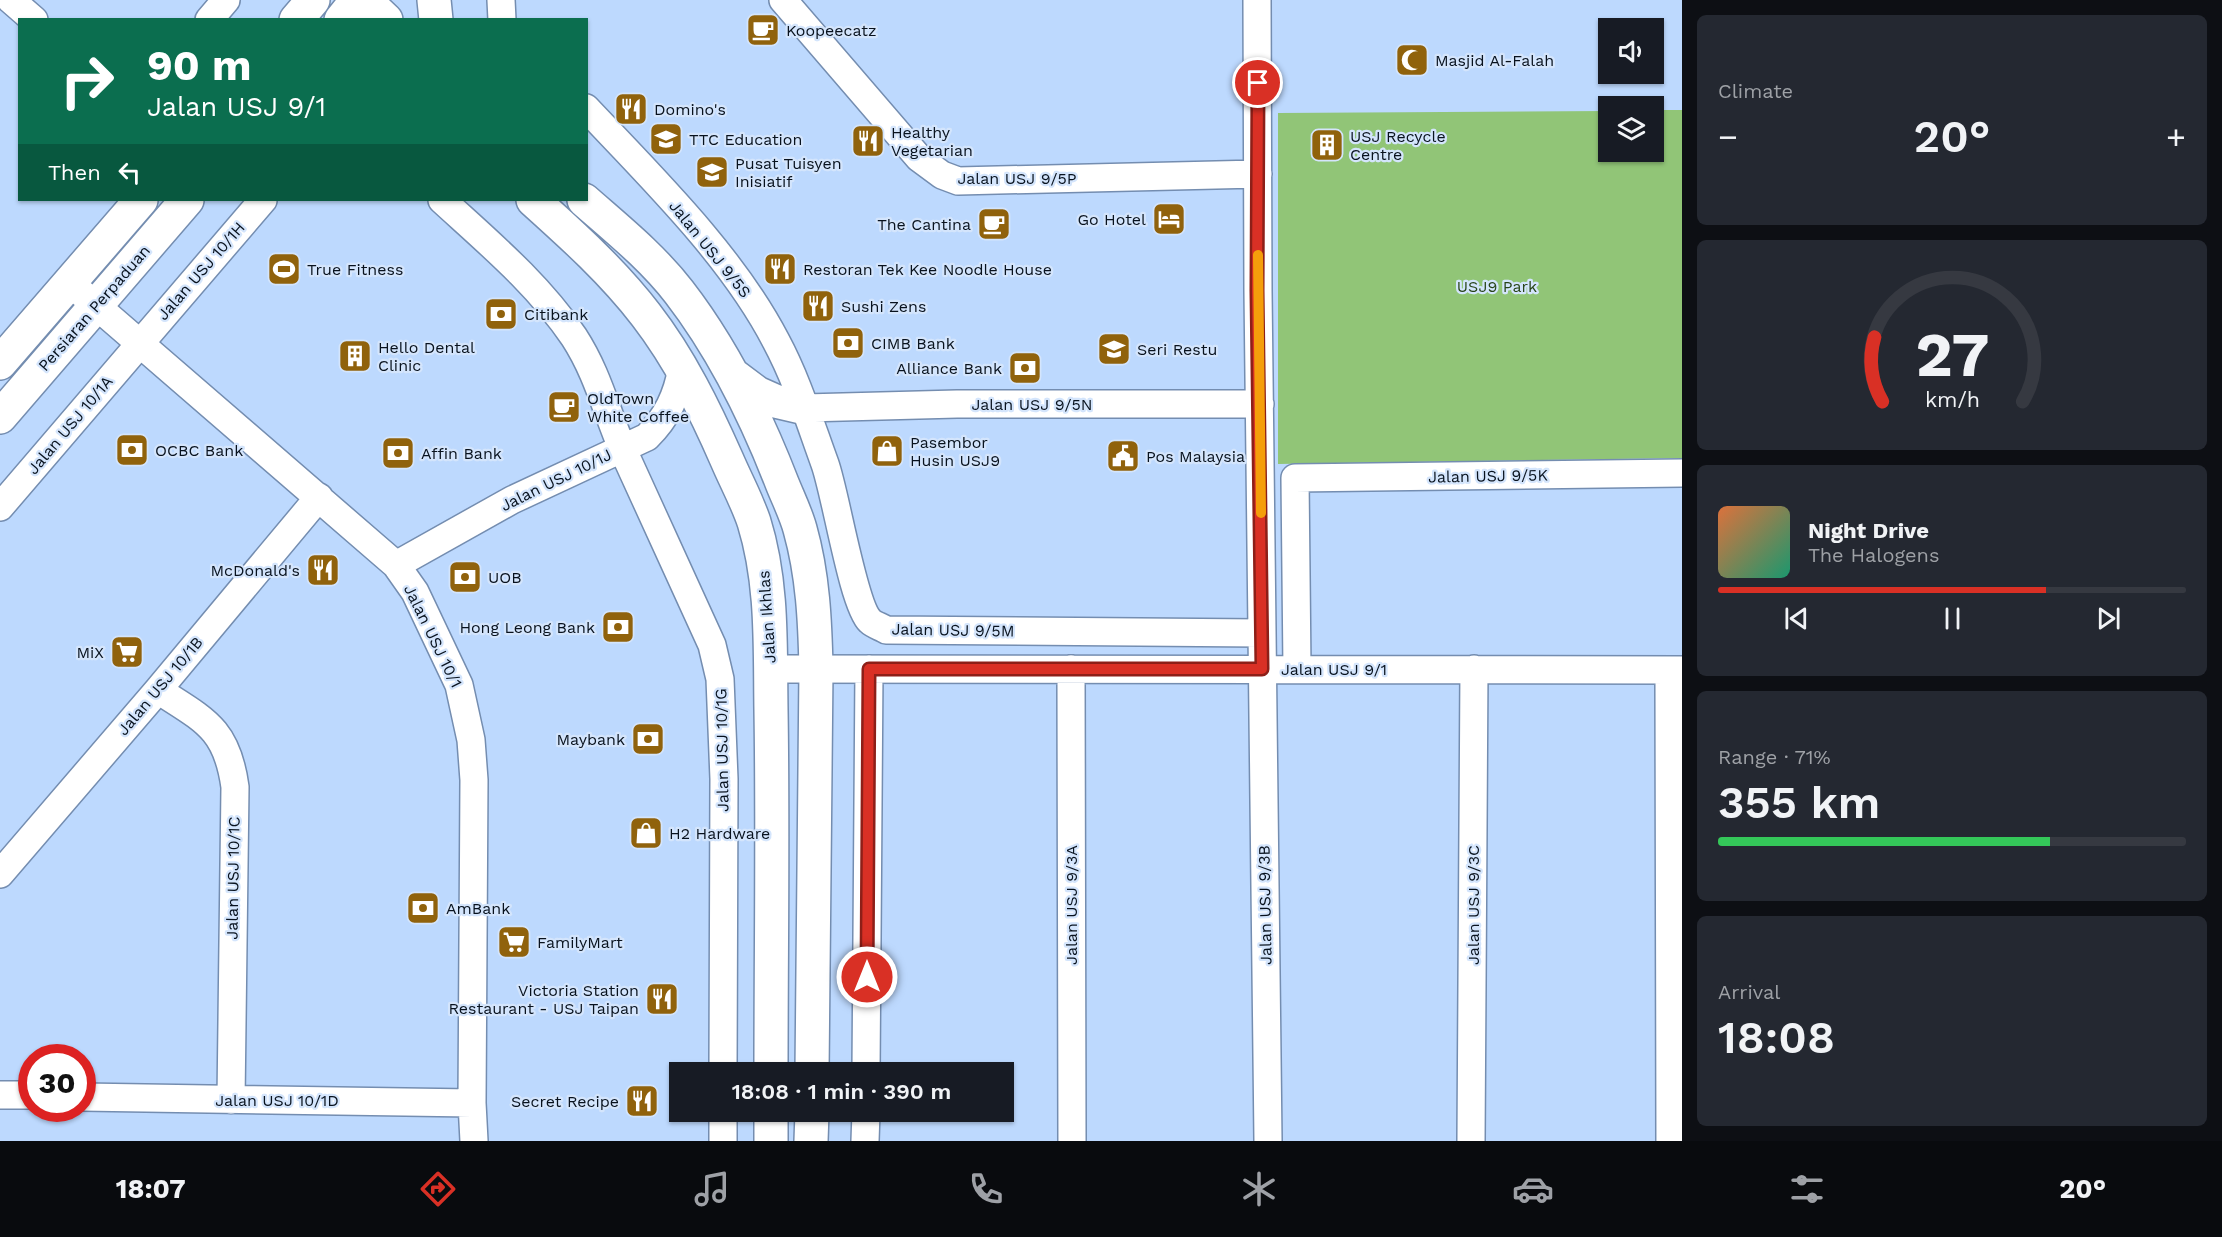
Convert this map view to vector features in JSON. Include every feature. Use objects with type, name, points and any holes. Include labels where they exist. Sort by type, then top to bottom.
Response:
[{"type":"street","points":[[12,0],[32,18]]},
{"type":"street","points":[[211,18],[226,0]]},
{"type":"street","points":[[343,18],[357,0]]},
{"type":"street","points":[[365,0],[384,18]]},
{"type":"street","points":[[434,0],[436,18]]},
{"type":"street","points":[[501,0],[502,18]]},
{"type":"street","name":"Jalan USJ 9/5P","points":[[783,0],[919,158],[942,175],[958,181],[1258,174]]},
{"type":"street","name":"Jalan USJ 9/3B","points":[[1257,0],[1257,291],[1268,1141]]},
{"type":"street","name":"Jalan USJ 9/5S","points":[[588,110],[653,180],[741,283],[777,342],[805,408]]},
{"type":"street","points":[[0,363],[140,201]]},
{"type":"street","name":"Persiaran Perpaduan","points":[[0,417],[187,201]]},
{"type":"street","name":"Jalan USJ 10/1H","points":[[140,342],[262,201]]},
{"type":"street","points":[[443,201],[540,292],[574,338],[598,381],[622,448]]},
{"type":"street","name":"Jalan Ikhlas","points":[[534,201],[619,282],[647,316],[682,368],[718,441],[753,521],[763,558],[769,598],[772,756],[771,1062]]},
{"type":"street","points":[[585,201],[646,255],[678,291],[709,335],[731,373],[770,452],[800,529],[815,605],[812,1062]]},
{"type":"street","name":"Jalan USJ 10/1","points":[[70,283],[396,565],[415,592],[459,685],[471,740],[474,780],[472,1102],[474,1141]]},
{"type":"street","name":"Jalan USJ 10/1A","points":[[0,507],[140,342]]},
{"type":"street","name":"Jalan USJ 10/1J","points":[[396,565],[512,500],[647,438],[671,407],[682,368]]},
{"type":"street","points":[[731,373],[757,393],[775,401],[805,408]]},
{"type":"street","name":"Jalan USJ 9/5N","points":[[805,408],[957,404],[1260,404]]},
{"type":"street","points":[[770,452],[777,430],[790,415],[805,408]]},
{"type":"street","name":"Jalan USJ 9/5M","points":[[805,408],[831,482],[859,601],[870,621],[886,630],[1261,633]]},
{"type":"street","name":"Jalan USJ 10/1G","points":[[622,448],[712,645],[720,679],[724,779],[723,1062]]},
{"type":"street","name":"Jalan USJ 9/5K","points":[[1297,669],[1295,478],[1682,473]]},
{"type":"street","name":"Jalan USJ 10/1B","points":[[0,874],[319,497]]},
{"type":"street","name":"Jalan USJ 9/1","points":[[770,669],[1675,670]]},
{"type":"street","points":[[866,1062],[869,669]]},
{"type":"street","name":"Jalan USJ 9/3A","points":[[1071,669],[1072,1141]]},
{"type":"street","name":"Jalan USJ 9/3C","points":[[1471,1141],[1474,669]]},
{"type":"street","points":[[1670,1141],[1675,670]]},
{"type":"street","name":"Jalan USJ 10/1C","points":[[158,690],[208,722],[222,742],[232,765],[235,786],[231,1100]]},
{"type":"street","points":[[0,1095],[18,1095]]},
{"type":"street","name":"Jalan USJ 10/1D","points":[[96,1097],[472,1102]]},
{"type":"street","points":[[723,1122],[723,1141]]},
{"type":"street","points":[[771,1122],[771,1141]]},
{"type":"street","points":[[811,1141],[812,1122]]},
{"type":"street","points":[[865,1141],[866,1122]]},
{"type":"green space","name":"USJ9 Park","points":[[1664,110],[1682,110],[1682,458],[1278,464],[1278,113],[1598,111],[1598,162],[1664,162]]},
{"type":"slow traffic","points":[[1258,255],[1261,513]]},
{"type":"place","name":"Koopeecatz","points":[[763,30]]},
{"type":"place","name":"Masjid Al-Falah","points":[[1412,60]]},
{"type":"place","name":"Domino's","points":[[631,109]]},
{"type":"place","name":"TTC Education","points":[[666,139]]},
{"type":"place","name":"Healthy Vegetarian","points":[[868,141]]},
{"type":"place","name":"USJ Recycle Centre","points":[[1327,145]]},
{"type":"place","name":"Pusat Tuisyen Inisiatif","points":[[712,172]]},
{"type":"place","name":"Go Hotel","points":[[1169,219]]},
{"type":"place","name":"The Cantina","points":[[994,224]]},
{"type":"place","name":"True Fitness","points":[[284,269]]},
{"type":"place","name":"Restoran Tek Kee Noodle House","points":[[780,269]]},
{"type":"place","name":"Sushi Zens","points":[[818,306]]},
{"type":"place","name":"Citibank","points":[[501,314]]},
{"type":"place","name":"CIMB Bank","points":[[848,343]]},
{"type":"place","name":"Seri Restu","points":[[1114,349]]},
{"type":"place","name":"Hello Dental Clinic","points":[[355,356]]},
{"type":"place","name":"Alliance Bank","points":[[1025,368]]},
{"type":"place","name":"OldTown White Coffee","points":[[564,407]]},
{"type":"place","name":"OCBC Bank","points":[[132,450]]},
{"type":"place","name":"Pasembor Husin USJ9","points":[[887,451]]},
{"type":"place","name":"Affin Bank","points":[[398,453]]},
{"type":"place","name":"Pos Malaysia","points":[[1123,456]]},
{"type":"place","name":"McDonald's","points":[[323,570]]},
{"type":"place","name":"UOB","points":[[465,577]]},
{"type":"place","name":"Hong Leong Bank","points":[[618,627]]},
{"type":"place","name":"MiX","points":[[127,652]]},
{"type":"place","name":"Maybank","points":[[648,739]]},
{"type":"place","name":"H2 Hardware","points":[[646,833]]},
{"type":"place","name":"AmBank","points":[[423,908]]},
{"type":"place","name":"FamilyMart","points":[[514,942]]},
{"type":"place","name":"Victoria Station Restaurant - USJ Taipan","points":[[662,999]]},
{"type":"place","name":"Secret Recipe","points":[[642,1101]]},
{"type":"route","points":[[867,977],[869,669],[1262,669],[1257,291],[1258,83]]}]
